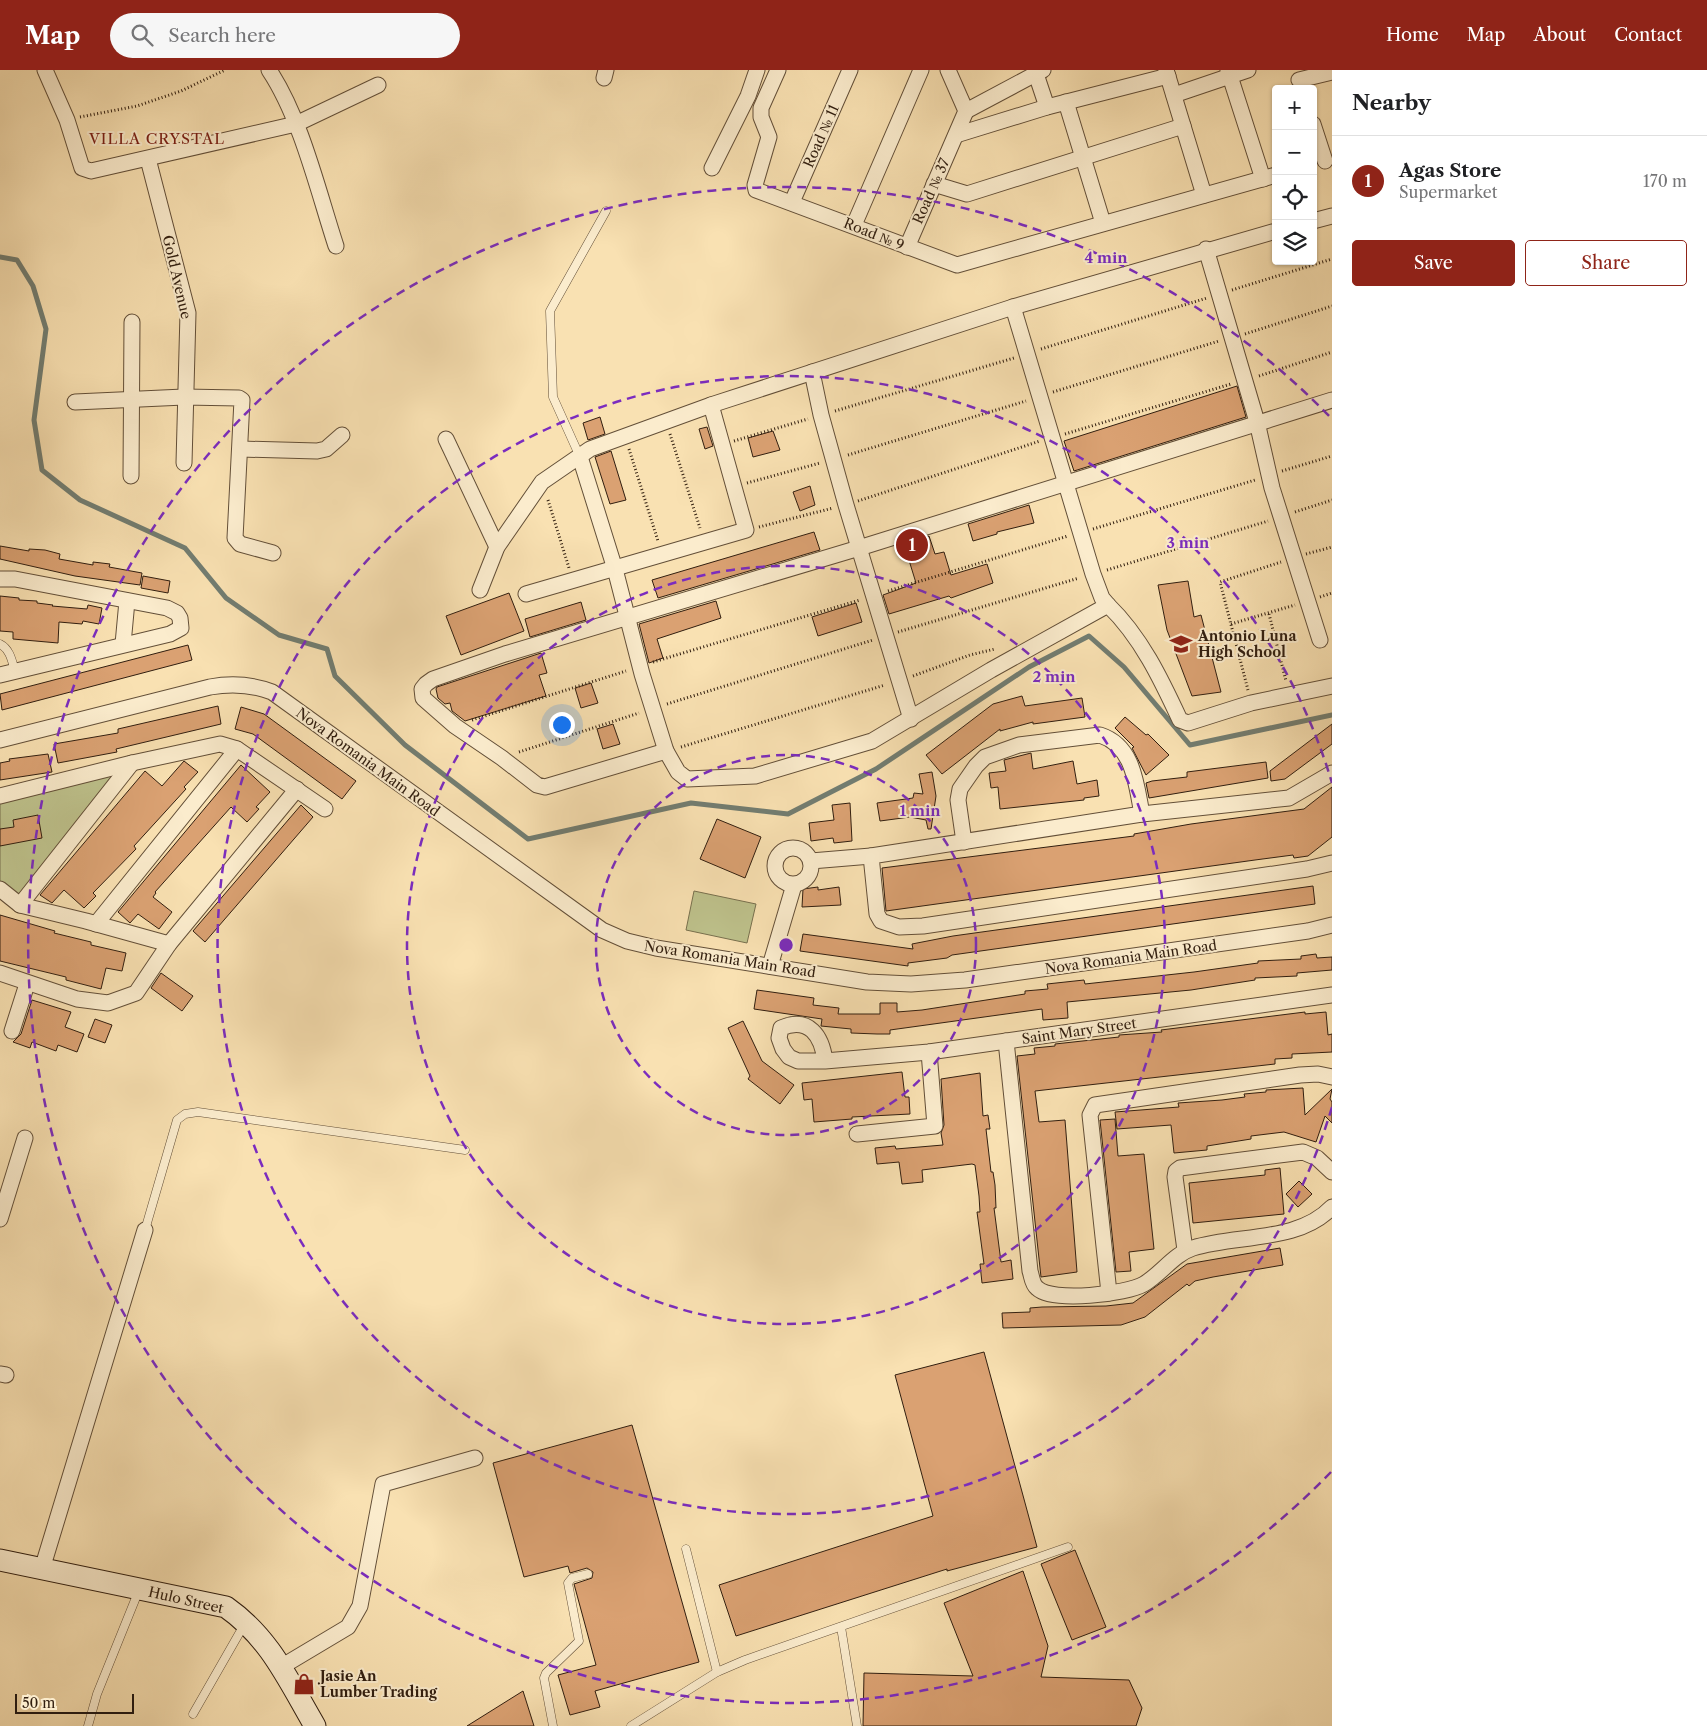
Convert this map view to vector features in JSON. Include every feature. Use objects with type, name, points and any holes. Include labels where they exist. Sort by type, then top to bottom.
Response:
[{"type":"main road","name":"Hulo Street","points":[[0,1560],[226,1607],[246,1622],[262,1638],[315,1726]]},
{"type":"street","points":[[44,70],[67,120],[82,168],[86,170],[148,159],[296,124],[378,85]]},
{"type":"street","points":[[269,70],[278,82],[296,124],[336,246]]},
{"type":"street","points":[[712,168],[748,96],[757,70]]},
{"type":"street","name":"Road № 9","points":[[778,70],[761,108],[761,117],[769,137],[756,188],[957,265],[1103,223]]},
{"type":"street","name":"Road № 11","points":[[792,202],[850,70]]},
{"type":"street","points":[[854,225],[921,70]]},
{"type":"street","points":[[948,70],[966,111],[1039,72],[1047,107]]},
{"type":"street","points":[[1174,95],[1229,73],[1248,70]]},
{"type":"street","points":[[1299,80],[1332,72]]},
{"type":"street","points":[[956,135],[1167,73],[1204,195]]},
{"type":"street","points":[[1066,102],[1103,223],[1269,177],[1229,73]]},
{"type":"street","name":"Road № 37","points":[[907,247],[966,111]]},
{"type":"street","points":[[934,184],[967,194],[1183,126]]},
{"type":"street","points":[[1315,130],[1323,161]]},
{"type":"street","name":"Gold Avenue","points":[[148,159],[188,313],[184,397],[184,463]]},
{"type":"street","points":[[1317,220],[1332,216]]},
{"type":"street","points":[[480,590],[498,548],[542,482],[590,450],[711,405],[1013,307],[1272,232]]},
{"type":"street","points":[[1206,250],[1256,422],[1280,517],[1295,557],[1320,640]]},
{"type":"street","points":[[1013,307],[1041,396],[1064,482],[1102,598],[1126,623],[1144,649],[1180,720],[1188,723],[1251,703],[1332,686]]},
{"type":"street","points":[[131,476],[132,322]]},
{"type":"street","points":[[812,372],[821,415],[835,459],[846,504],[911,719]]},
{"type":"street","points":[[75,402],[184,397],[239,398],[242,400],[235,538],[240,544],[273,553]]},
{"type":"street","points":[[666,751],[545,786],[537,786],[502,758],[455,726],[423,698],[422,689],[426,684],[505,654],[859,548],[1064,482],[1332,400]]},
{"type":"street","points":[[526,594],[662,556],[746,530],[711,405]]},
{"type":"street","points":[[241,449],[317,451],[326,449],[342,434]]},
{"type":"street","points":[[446,439],[498,548]]},
{"type":"street","points":[[580,457],[615,569],[640,666],[666,751],[678,772],[687,779],[755,776],[872,742],[991,670],[1108,605]]},
{"type":"street","points":[[0,579],[15,580],[172,610],[180,618],[181,628],[170,634],[7,673]]},
{"type":"street","points":[[123,644],[127,602]]},
{"type":"street","name":"Nova Romania Main Road","points":[[0,740],[210,687],[227,684],[258,687],[272,692],[602,930],[627,941],[656,948],[867,982],[939,983],[1299,932],[1332,925]]},
{"type":"street","points":[[964,842],[958,800],[960,789],[976,766],[985,757],[1019,745],[1100,735],[1112,739],[1120,746],[1133,770],[1142,814]]},
{"type":"street","points":[[0,796],[132,763],[220,744],[237,748],[325,809]]},
{"type":"street","points":[[96,924],[237,748]]},
{"type":"street","points":[[20,905],[132,763]]},
{"type":"street","points":[[811,862],[871,856],[1142,814],[1289,798],[1332,772]]},
{"type":"street","points":[[0,973],[27,984],[77,999],[108,1003],[136,993],[169,944],[297,789]]},
{"type":"street","points":[[790,848],[804,851],[811,862],[810,874],[805,880],[794,885],[783,881],[775,871],[774,865],[779,854],[790,848]]},
{"type":"street","points":[[871,856],[878,914],[881,921],[899,927],[952,922],[1307,869],[1332,863]]},
{"type":"street","points":[[770,966],[794,885]]},
{"type":"street","points":[[0,889],[20,905],[169,944]]},
{"type":"street","points":[[12,1031],[27,984]]},
{"type":"street","name":"Saint Mary Street","points":[[825,1061],[929,1052],[1332,995]]},
{"type":"street","points":[[1006,1041],[1032,1281],[1037,1288],[1044,1292],[1076,1296],[1132,1289],[1144,1284],[1185,1250],[1216,1242],[1298,1228],[1322,1217],[1332,1207]]},
{"type":"street","points":[[857,1134],[935,1126],[929,1052]]},
{"type":"street","points":[[1109,1293],[1090,1115],[1095,1105],[1300,1075],[1318,1074],[1332,1077]]},
{"type":"street","points":[[0,1218],[25,1138]]},
{"type":"street","points":[[1185,1250],[1175,1177],[1176,1171],[1180,1168],[1303,1152],[1317,1158],[1332,1172]]},
{"type":"street","points":[[42,1569],[146,1230]]},
{"type":"street","points":[[281,1668],[348,1627],[355,1619],[360,1606],[383,1484],[475,1458]]},
{"type":"lane","points":[[580,457],[553,397],[550,311],[606,211]]},
{"type":"lane","points":[[0,644],[5,646],[10,655],[7,673]]},
{"type":"lane","points":[[146,1230],[177,1120],[186,1114],[198,1112],[465,1150]]},
{"type":"lane","points":[[632,1726],[717,1672],[745,1660],[1068,1547]]},
{"type":"lane","points":[[686,1549],[717,1672]]},
{"type":"lane","points":[[553,1726],[544,1678],[579,1641],[568,1583],[572,1578],[588,1574]]},
{"type":"lane","points":[[88,1726],[97,1694],[139,1590]]},
{"type":"lane","points":[[193,1714],[246,1622]]},
{"type":"lane","points":[[841,1627],[857,1726]]},
{"type":"path","points":[[67,120],[136,106],[181,91],[226,70]]},
{"type":"path","points":[[722,444],[1027,354],[1332,259]]},
{"type":"path","points":[[734,487],[835,459],[1332,306]]},
{"type":"path","points":[[746,530],[846,504],[1052,437],[1332,352]]},
{"type":"path","points":[[666,422],[705,542]]},
{"type":"path","points":[[625,437],[662,556]]},
{"type":"path","points":[[455,726],[640,666],[1332,456]]},
{"type":"path","points":[[542,482],[574,581]]},
{"type":"path","points":[[502,758],[652,708],[1332,500]]},
{"type":"path","points":[[1251,703],[1220,582],[1332,547]]},
{"type":"path","points":[[1231,624],[1307,601]]},
{"type":"path","points":[[1269,614],[1289,695]]},
{"type":"path","points":[[666,751],[900,680],[970,655],[998,649]]},
{"type":"green space","points":[[114,775],[17,897],[0,887],[0,803]]},
{"type":"green space","points":[[694,891],[756,904],[747,943],[686,930]]},
{"type":"building","points":[[1237,386],[1246,417],[1074,471],[1064,441]]},
{"type":"building","points":[[600,417],[605,434],[588,440],[583,423]]},
{"type":"building","points":[[707,427],[713,446],[705,449],[699,429]]},
{"type":"building","points":[[773,431],[780,450],[753,457],[748,438]]},
{"type":"building","points":[[611,451],[626,500],[610,504],[595,457]]},
{"type":"building","points":[[810,486],[815,505],[800,511],[793,492]]},
{"type":"building","points":[[1029,505],[1034,523],[997,532],[997,534],[973,541],[968,524]]},
{"type":"building","points":[[814,532],[820,550],[658,598],[652,580]]},
{"type":"building","points":[[929,536],[935,554],[944,552],[951,575],[987,564],[993,583],[951,598],[949,596],[889,614],[883,595],[916,583],[904,544]]},
{"type":"building","points":[[0,546],[29,551],[29,549],[45,550],[60,554],[59,559],[93,565],[93,562],[110,564],[109,567],[142,573],[140,585],[75,576],[0,559]]},
{"type":"building","points":[[143,576],[170,581],[168,593],[141,588]]},
{"type":"building","points":[[1188,581],[1194,617],[1201,615],[1221,692],[1192,696],[1167,630],[1158,585]]},
{"type":"building","points":[[509,593],[524,631],[461,655],[446,616]]},
{"type":"building","points":[[0,596],[37,601],[37,603],[52,606],[87,609],[88,605],[102,608],[99,624],[83,621],[82,624],[59,622],[58,643],[13,639],[13,632],[0,631]]},
{"type":"building","points":[[716,601],[721,618],[657,639],[663,658],[649,663],[639,624]]},
{"type":"building","points":[[581,602],[586,620],[530,637],[525,619]]},
{"type":"building","points":[[856,603],[862,622],[818,636],[812,617]]},
{"type":"building","points":[[188,645],[192,660],[2,710],[0,694]]},
{"type":"building","points":[[541,653],[547,673],[539,675],[546,696],[465,721],[452,711],[450,703],[445,704],[438,698],[437,687]]},
{"type":"building","points":[[591,683],[598,703],[581,708],[575,688]]},
{"type":"building","points":[[1022,696],[1025,706],[1082,698],[1085,717],[1033,724],[1033,722],[1000,731],[1000,729],[942,774],[926,755],[993,704]]},
{"type":"building","points":[[218,706],[221,724],[116,749],[117,752],[58,763],[54,744],[118,733],[118,729]]},
{"type":"building","points":[[241,707],[264,714],[356,781],[342,799],[253,734],[235,729]]},
{"type":"building","points":[[1125,717],[1146,735],[1148,734],[1169,755],[1146,775],[1132,748],[1134,747],[1115,728]]},
{"type":"building","points":[[613,724],[620,744],[603,749],[597,729]]},
{"type":"building","points":[[1332,724],[1332,744],[1285,779],[1271,781],[1270,771]]},
{"type":"building","points":[[1031,753],[1033,769],[1073,761],[1077,784],[1097,780],[1099,796],[1084,798],[1084,800],[1000,809],[998,787],[991,788],[989,773],[1006,771],[1004,760]]},
{"type":"building","points":[[48,754],[52,772],[0,780],[0,763],[10,761],[9,759]]},
{"type":"building","points":[[184,761],[198,772],[184,787],[186,789],[134,846],[136,849],[93,893],[96,896],[84,908],[64,890],[52,903],[40,895],[145,771],[162,786]]},
{"type":"building","points":[[1266,762],[1268,778],[1149,798],[1146,783],[1152,781],[1187,777],[1187,772]]},
{"type":"building","points":[[241,765],[270,792],[256,807],[259,809],[247,822],[231,807],[155,892],[153,897],[172,912],[159,929],[138,914],[130,923],[118,912]]},
{"type":"building","points":[[932,772],[936,796],[931,829],[928,829],[926,820],[910,817],[880,821],[877,803],[913,798],[914,793],[923,794],[919,774]]},
{"type":"building","points":[[1332,787],[1332,837],[1308,856],[1294,858],[1293,855],[886,911],[882,868],[1134,836],[1134,834],[1191,824],[1304,809]]},
{"type":"building","points":[[850,803],[852,841],[834,843],[833,838],[811,841],[809,823],[834,820],[832,805]]},
{"type":"building","points":[[301,805],[313,817],[205,942],[193,931]]},
{"type":"building","points":[[38,815],[42,838],[0,846],[0,829],[14,827],[13,820]]},
{"type":"building","points":[[717,819],[761,837],[745,878],[700,859]]},
{"type":"building","points":[[1313,886],[1315,904],[952,955],[947,958],[908,963],[908,966],[800,951],[803,934],[913,949],[912,944],[953,936]]},
{"type":"building","points":[[818,887],[818,890],[839,887],[841,905],[802,907],[803,889]]},
{"type":"building","points":[[0,915],[55,931],[54,933],[91,942],[91,945],[126,953],[122,971],[106,968],[101,989],[66,980],[66,977],[0,961]]},
{"type":"building","points":[[1316,954],[1317,958],[1332,957],[1332,970],[1297,973],[1297,976],[1255,978],[1255,980],[1191,990],[1067,1002],[1068,1018],[1043,1020],[1042,1009],[890,1030],[890,1034],[877,1034],[851,1033],[851,1029],[821,1026],[822,1019],[754,1009],[757,990],[814,998],[813,1005],[839,1008],[838,1014],[880,1014],[880,1003],[897,1003],[897,1012],[922,1010],[1025,994],[1025,991],[1048,989],[1047,984],[1084,980],[1085,984],[1194,972],[1258,963],[1258,961],[1301,959],[1301,956]]},
{"type":"building","points":[[161,973],[193,996],[182,1011],[151,988]]},
{"type":"building","points":[[32,1000],[71,1012],[65,1027],[84,1034],[77,1052],[58,1045],[56,1051],[32,1042],[30,1048],[13,1042],[21,1034]]},
{"type":"building","points":[[1305,1012],[1305,1014],[1326,1012],[1328,1035],[1332,1034],[1332,1052],[1292,1054],[1292,1058],[1275,1059],[1275,1064],[1035,1091],[1039,1122],[1065,1120],[1077,1272],[1041,1277],[1017,1056],[1035,1054],[1034,1048],[1055,1046],[1055,1044],[1119,1037],[1119,1035],[1162,1032],[1161,1030]]},
{"type":"building","points":[[95,1019],[112,1025],[105,1043],[88,1037]]},
{"type":"building","points":[[743,1021],[762,1061],[794,1085],[780,1104],[748,1079],[750,1076],[728,1028]]},
{"type":"building","points":[[902,1072],[905,1097],[909,1097],[910,1114],[852,1117],[852,1119],[814,1122],[812,1099],[804,1100],[802,1083]]},
{"type":"building","points":[[980,1073],[983,1116],[988,1115],[990,1129],[986,1129],[991,1172],[993,1172],[995,1185],[996,1208],[994,1208],[1001,1262],[1011,1260],[1013,1279],[982,1283],[980,1264],[984,1264],[977,1212],[980,1212],[975,1165],[922,1170],[923,1182],[902,1184],[899,1162],[877,1164],[875,1148],[895,1146],[896,1149],[943,1145],[941,1133],[944,1125],[941,1079]]},
{"type":"building","points":[[1303,1088],[1305,1115],[1332,1089],[1330,1099],[1332,1102],[1332,1123],[1325,1116],[1316,1142],[1284,1132],[1251,1136],[1251,1139],[1207,1146],[1207,1150],[1174,1153],[1171,1125],[1117,1129],[1115,1112],[1179,1107],[1178,1103],[1245,1097],[1244,1094],[1266,1092],[1266,1090]]},
{"type":"building","points":[[1115,1119],[1118,1156],[1144,1154],[1154,1249],[1129,1252],[1131,1271],[1116,1272],[1100,1120]]},
{"type":"building","points":[[1280,1168],[1284,1214],[1193,1223],[1189,1183],[1265,1175],[1265,1170]]},
{"type":"building","points":[[1299,1181],[1312,1194],[1298,1207],[1286,1194]]},
{"type":"building","points":[[1280,1248],[1283,1265],[1195,1281],[1189,1286],[1187,1284],[1145,1317],[1121,1325],[1003,1328],[1002,1313],[1030,1312],[1030,1308],[1042,1307],[1106,1306],[1133,1303],[1187,1264]]},
{"type":"building","points":[[984,1352],[1037,1547],[947,1571],[947,1569],[736,1636],[719,1585],[933,1516],[895,1375]]},
{"type":"building","points":[[632,1425],[699,1662],[595,1691],[600,1707],[570,1715],[558,1675],[596,1665],[574,1584],[592,1578],[593,1572],[587,1568],[570,1573],[568,1566],[524,1577],[493,1463]]},
{"type":"building","points":[[1075,1550],[1106,1627],[1072,1640],[1041,1564]]},
{"type":"building","points":[[1023,1571],[1048,1646],[1041,1677],[1129,1680],[1142,1708],[1136,1726],[863,1726],[864,1673],[973,1676],[944,1603]]},
{"type":"building","points":[[523,1691],[534,1726],[467,1726]]},
{"type":"waterway","points":[[0,257],[17,260],[33,286],[46,329],[34,420],[42,470],[80,500],[185,548],[226,598],[279,635],[327,649],[335,676],[405,745],[528,839],[691,803],[788,814],[876,769],[1029,667],[1089,636],[1124,667],[1190,745],[1332,715]]},
{"type":"place","name":"Agas Store","points":[[912,545]]},
{"type":"place","name":"Antonio Luna High School","points":[[1181,644]]},
{"type":"place","name":"Jasie An Lumber Trading","points":[[304,1684]]},
{"type":"district","name":"VILLA CRYSTAL","points":[[157,138]]}]
